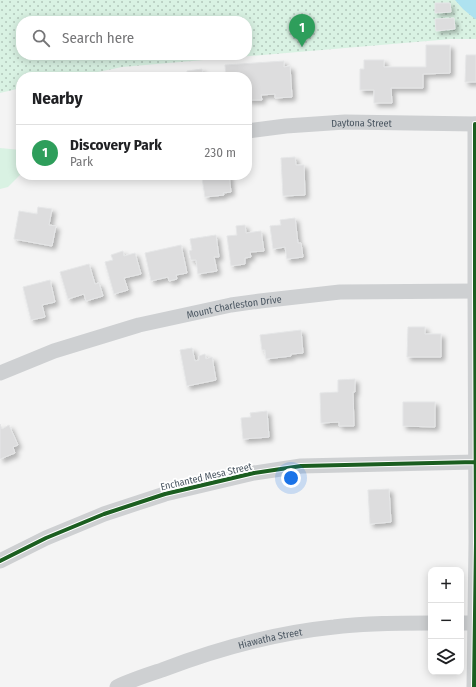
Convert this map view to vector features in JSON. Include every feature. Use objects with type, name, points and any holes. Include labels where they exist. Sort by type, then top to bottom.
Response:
[{"type":"street","name":"Daytona Street","points":[[252,130],[286,126],[345,122],[476,124]]},
{"type":"street","points":[[474,687],[471,623],[476,462],[476,124]]},
{"type":"street","name":"Mount Charleston Drive","points":[[0,373],[54,351],[139,325],[231,305],[340,292],[475,291]]},
{"type":"street","name":"Enchanted Mesa Street","points":[[0,561],[46,538],[104,514],[165,494],[254,473],[301,466],[476,462]]},
{"type":"street","name":"Hiawatha Street","points":[[117,687],[189,660],[266,638],[334,627],[388,623],[428,623]]},
{"type":"green space","points":[[0,0],[476,0],[476,39],[451,39],[252,56],[252,16],[16,16],[16,60],[204,60],[122,67],[98,72],[16,72],[16,89],[0,93]]},
{"type":"green space","points":[[0,148],[16,150],[16,179],[8,187],[0,189]]},
{"type":"water","points":[[455,0],[476,0],[476,19],[463,9]]},
{"type":"building","points":[[435,3],[450,3],[451,12],[435,13]]},
{"type":"building","points":[[454,18],[455,29],[436,31],[435,19]]},
{"type":"building","points":[[426,45],[450,45],[450,73],[423,74],[423,88],[391,88],[392,103],[374,103],[374,90],[360,90],[360,69],[364,69],[364,60],[384,60],[384,67],[426,67]]},
{"type":"building","points":[[466,55],[476,55],[476,82],[465,82]]},
{"type":"building","points":[[284,61],[284,67],[290,66],[292,97],[275,98],[275,94],[261,95],[262,100],[252,100],[252,72],[226,72],[225,65]]},
{"type":"building","points":[[202,69],[202,72],[187,72]]},
{"type":"building","points":[[295,157],[296,165],[304,165],[305,195],[283,196],[281,158]]},
{"type":"building","points":[[202,180],[230,180],[231,192],[223,193],[224,195],[205,197]]},
{"type":"building","points":[[38,207],[52,209],[49,225],[56,226],[52,246],[14,239],[19,211],[37,214]]},
{"type":"building","points":[[295,218],[298,243],[301,243],[303,257],[287,259],[285,247],[273,249],[270,226],[281,225],[280,220]]},
{"type":"building","points":[[245,225],[246,233],[261,231],[264,251],[250,252],[251,257],[245,258],[245,264],[231,266],[227,236],[237,235],[236,226]]},
{"type":"building","points":[[216,235],[219,257],[214,257],[217,271],[198,274],[196,260],[191,260],[189,251],[192,250],[190,239]]},
{"type":"building","points":[[181,245],[187,273],[176,275],[177,279],[169,281],[168,277],[151,281],[145,253]]},
{"type":"building","points":[[123,251],[124,256],[135,253],[141,274],[124,278],[128,290],[114,294],[105,262],[113,260],[111,255]]},
{"type":"building","points":[[89,264],[95,284],[99,283],[103,296],[86,301],[84,294],[68,299],[60,272]]},
{"type":"building","points":[[50,280],[55,302],[42,305],[45,317],[31,320],[23,287]]},
{"type":"building","points":[[408,327],[425,327],[425,334],[441,334],[441,357],[407,357]]},
{"type":"building","points":[[301,330],[303,353],[266,359],[265,350],[262,350],[260,335]]},
{"type":"building","points":[[192,348],[195,361],[199,360],[199,356],[205,354],[206,359],[212,357],[216,380],[187,386],[180,350]]},
{"type":"building","points":[[355,379],[355,392],[353,392],[354,426],[339,426],[339,422],[321,423],[320,393],[338,392],[338,380]]},
{"type":"building","points":[[403,402],[435,402],[435,427],[403,426]]},
{"type":"building","points":[[267,411],[269,437],[243,439],[241,418],[251,417],[250,413]]},
{"type":"building","points":[[0,424],[2,429],[9,425],[18,445],[13,447],[15,453],[0,459]]},
{"type":"building","points":[[389,489],[391,522],[370,524],[368,490]]},
{"type":"cycle path","points":[[474,687],[476,542],[475,124]]},
{"type":"cycle path","points":[[0,561],[46,538],[104,514],[165,494],[254,473],[301,466],[476,462]]},
{"type":"place","name":"Discovery Park","points":[[302,47]]}]
